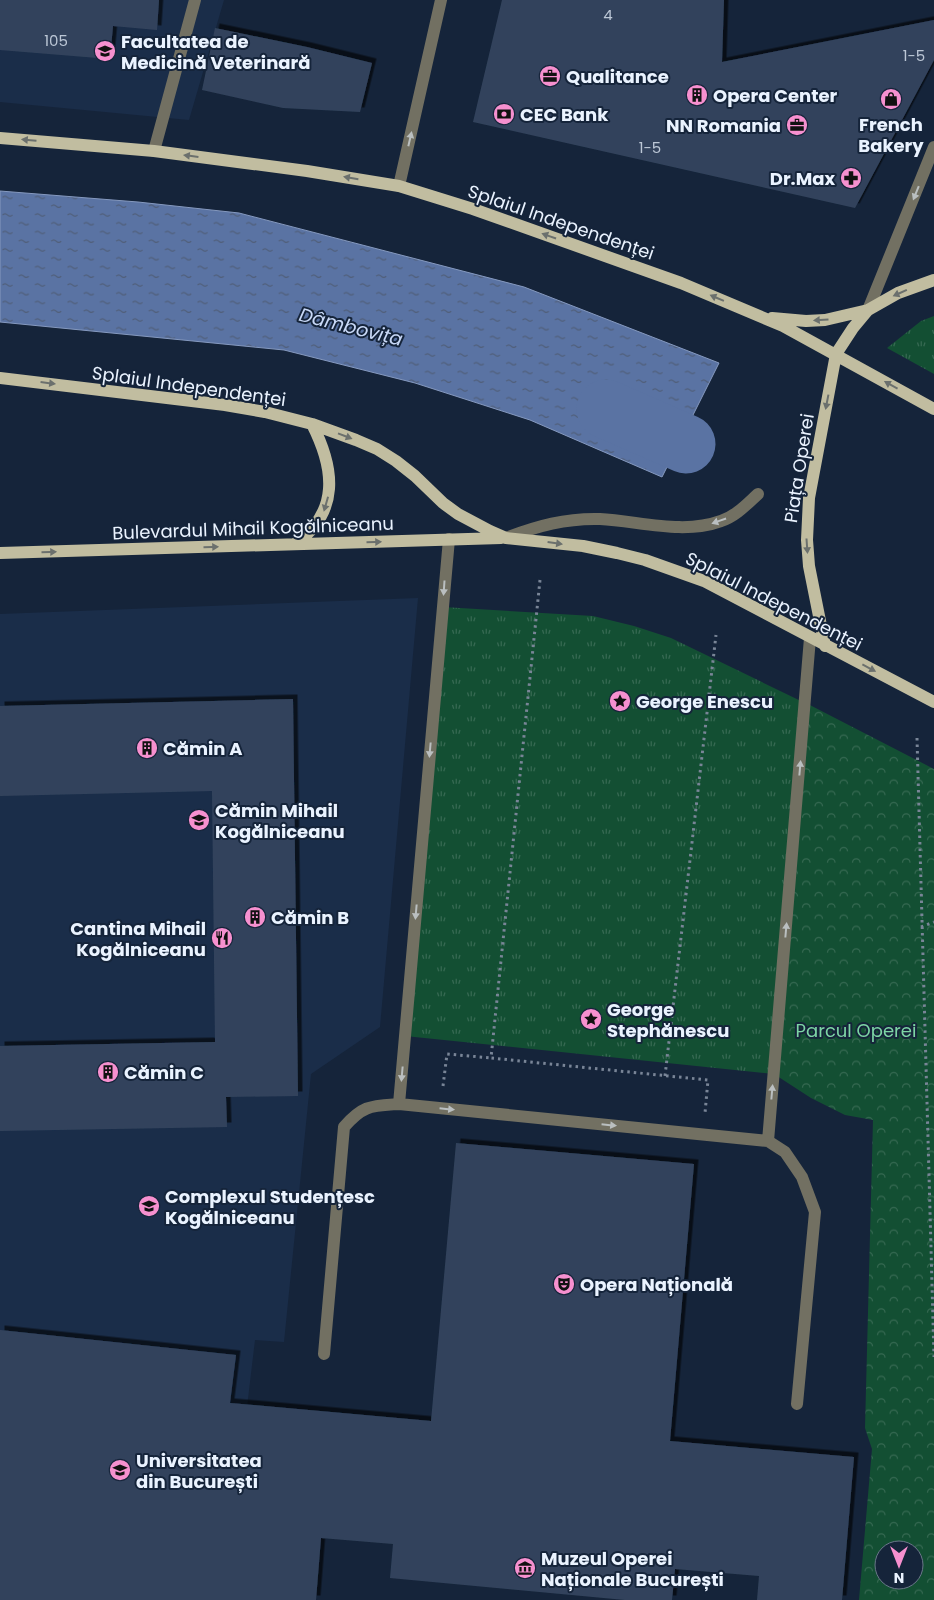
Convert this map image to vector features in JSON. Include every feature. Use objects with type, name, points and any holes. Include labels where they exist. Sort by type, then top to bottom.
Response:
[{"type":"main road","name":"Splaiul Independenței","points":[[0,138],[154,151],[307,171],[400,186],[473,209],[672,280],[762,317],[836,354],[934,409]]},
{"type":"main road","points":[[762,317],[806,321],[825,320],[868,310],[898,293],[934,280]]},
{"type":"main road","points":[[836,354],[853,328],[868,310]]},
{"type":"main road","name":"Piața Operei","points":[[825,646],[809,566],[807,517],[836,354]]},
{"type":"main road","name":"Splaiul Independenței","points":[[0,378],[266,412],[312,424],[377,449],[415,476],[443,503],[474,524],[506,538],[583,546],[618,553],[662,565],[704,581],[934,702]]},
{"type":"main road","points":[[295,544],[313,530],[323,514],[328,498],[328,466],[324,450],[312,424]]},
{"type":"main road","name":"Bulevardul Mihail Kogălniceanu","points":[[0,553],[506,538]]},
{"type":"street","points":[[154,151],[195,0]]},
{"type":"street","points":[[400,186],[441,0]]},
{"type":"street","points":[[868,310],[934,147]]},
{"type":"street","name":"Piața Operei","points":[[506,538],[534,527],[564,520],[599,519],[661,526],[703,526],[722,521],[740,511],[758,494]]},
{"type":"street","points":[[399,1104],[449,539]]},
{"type":"street","points":[[768,1141],[810,638]]},
{"type":"street","points":[[324,1354],[344,1127],[356,1114],[373,1106],[399,1104],[702,1134],[768,1141],[785,1152],[802,1176],[815,1212],[797,1404]]},
{"type":"path","points":[[491,1058],[540,580]]},
{"type":"path","points":[[665,1076],[716,635]]},
{"type":"path","points":[[917,738],[921,927],[933,1256],[934,1357]]},
{"type":"path","points":[[921,927],[934,922]]},
{"type":"path","points":[[441,1109],[446,1054],[491,1058],[708,1080],[702,1134]]},
{"type":"shaded area","name":"Facultatea de Medicină Veterinară","points":[[0,0],[224,0],[189,120],[0,102]]},
{"type":"shaded area","name":"Complexul Studențesc Kogălniceanu","points":[[418,598],[380,1027],[311,1074],[284,1342],[255,1340],[224,1600],[0,1600],[0,614]]},
{"type":"green space","points":[[934,316],[934,374],[887,348],[921,321]]},
{"type":"green space","points":[[443,607],[593,616],[634,626],[671,638],[805,703],[774,1074],[405,1036]]},
{"type":"green space","name":"Parcul Operei","points":[[804,702],[934,769],[934,1600],[859,1600],[872,1449],[865,1428],[873,1120],[845,1115],[811,1098],[774,1074]]},
{"type":"water","points":[[0,191],[138,202],[239,213],[524,287],[719,363],[662,477],[530,420],[415,383],[284,350],[0,322]]},
{"type":"building","name":"Facultatea de Medicină Veterinară","points":[[0,0],[159,0],[157,30],[113,26],[110,59],[0,50]]},
{"type":"building","name":"Opera Center","points":[[502,0],[724,0],[722,62],[934,20],[934,60],[855,208],[473,122]]},
{"type":"building","points":[[215,28],[372,63],[360,112],[283,108],[202,90]]},
{"type":"building","points":[[293,699],[298,1096],[226,1097],[227,1127],[0,1131],[0,1046],[215,1042],[212,791],[0,796],[0,706]]},
{"type":"building","name":"Opera Națională","points":[[456,1143],[694,1164],[670,1441],[854,1457],[842,1600],[757,1600],[759,1576],[675,1569],[672,1600],[625,1600],[390,1578],[393,1544],[321,1538],[316,1600],[0,1600],[0,1330],[236,1355],[230,1403],[431,1421]]},
{"type":"waterway","name":"Dâmbovița","points":[[606,409],[686,444]]},
{"type":"place","name":"Facultatea de Medicină Veterinară","points":[[105,51]]},
{"type":"place","name":"Qualitance","points":[[550,76]]},
{"type":"place","name":"Opera Center","points":[[697,95]]},
{"type":"place","name":"French Bakery","points":[[891,99]]},
{"type":"place","name":"CEC Bank","points":[[504,114]]},
{"type":"place","name":"NN Romania","points":[[797,125]]},
{"type":"place","name":"Dr.Max","points":[[851,178]]},
{"type":"place","name":"George Enescu","points":[[620,701]]},
{"type":"place","name":"Cămin A","points":[[147,748]]},
{"type":"place","name":"Cămin Mihail Kogălniceanu","points":[[199,820]]},
{"type":"place","name":"Cămin B","points":[[255,917]]},
{"type":"place","name":"Cantina Mihail Kogălniceanu","points":[[222,938]]},
{"type":"place","name":"George Stephănescu","points":[[591,1019]]},
{"type":"place","name":"Cămin C","points":[[108,1072]]},
{"type":"place","name":"Complexul Studențesc Kogălniceanu","points":[[149,1206]]},
{"type":"place","name":"Opera Națională","points":[[564,1284]]},
{"type":"place","name":"Universitatea din București","points":[[120,1470]]},
{"type":"place","name":"Muzeul Operei Naționale București","points":[[525,1568]]}]
